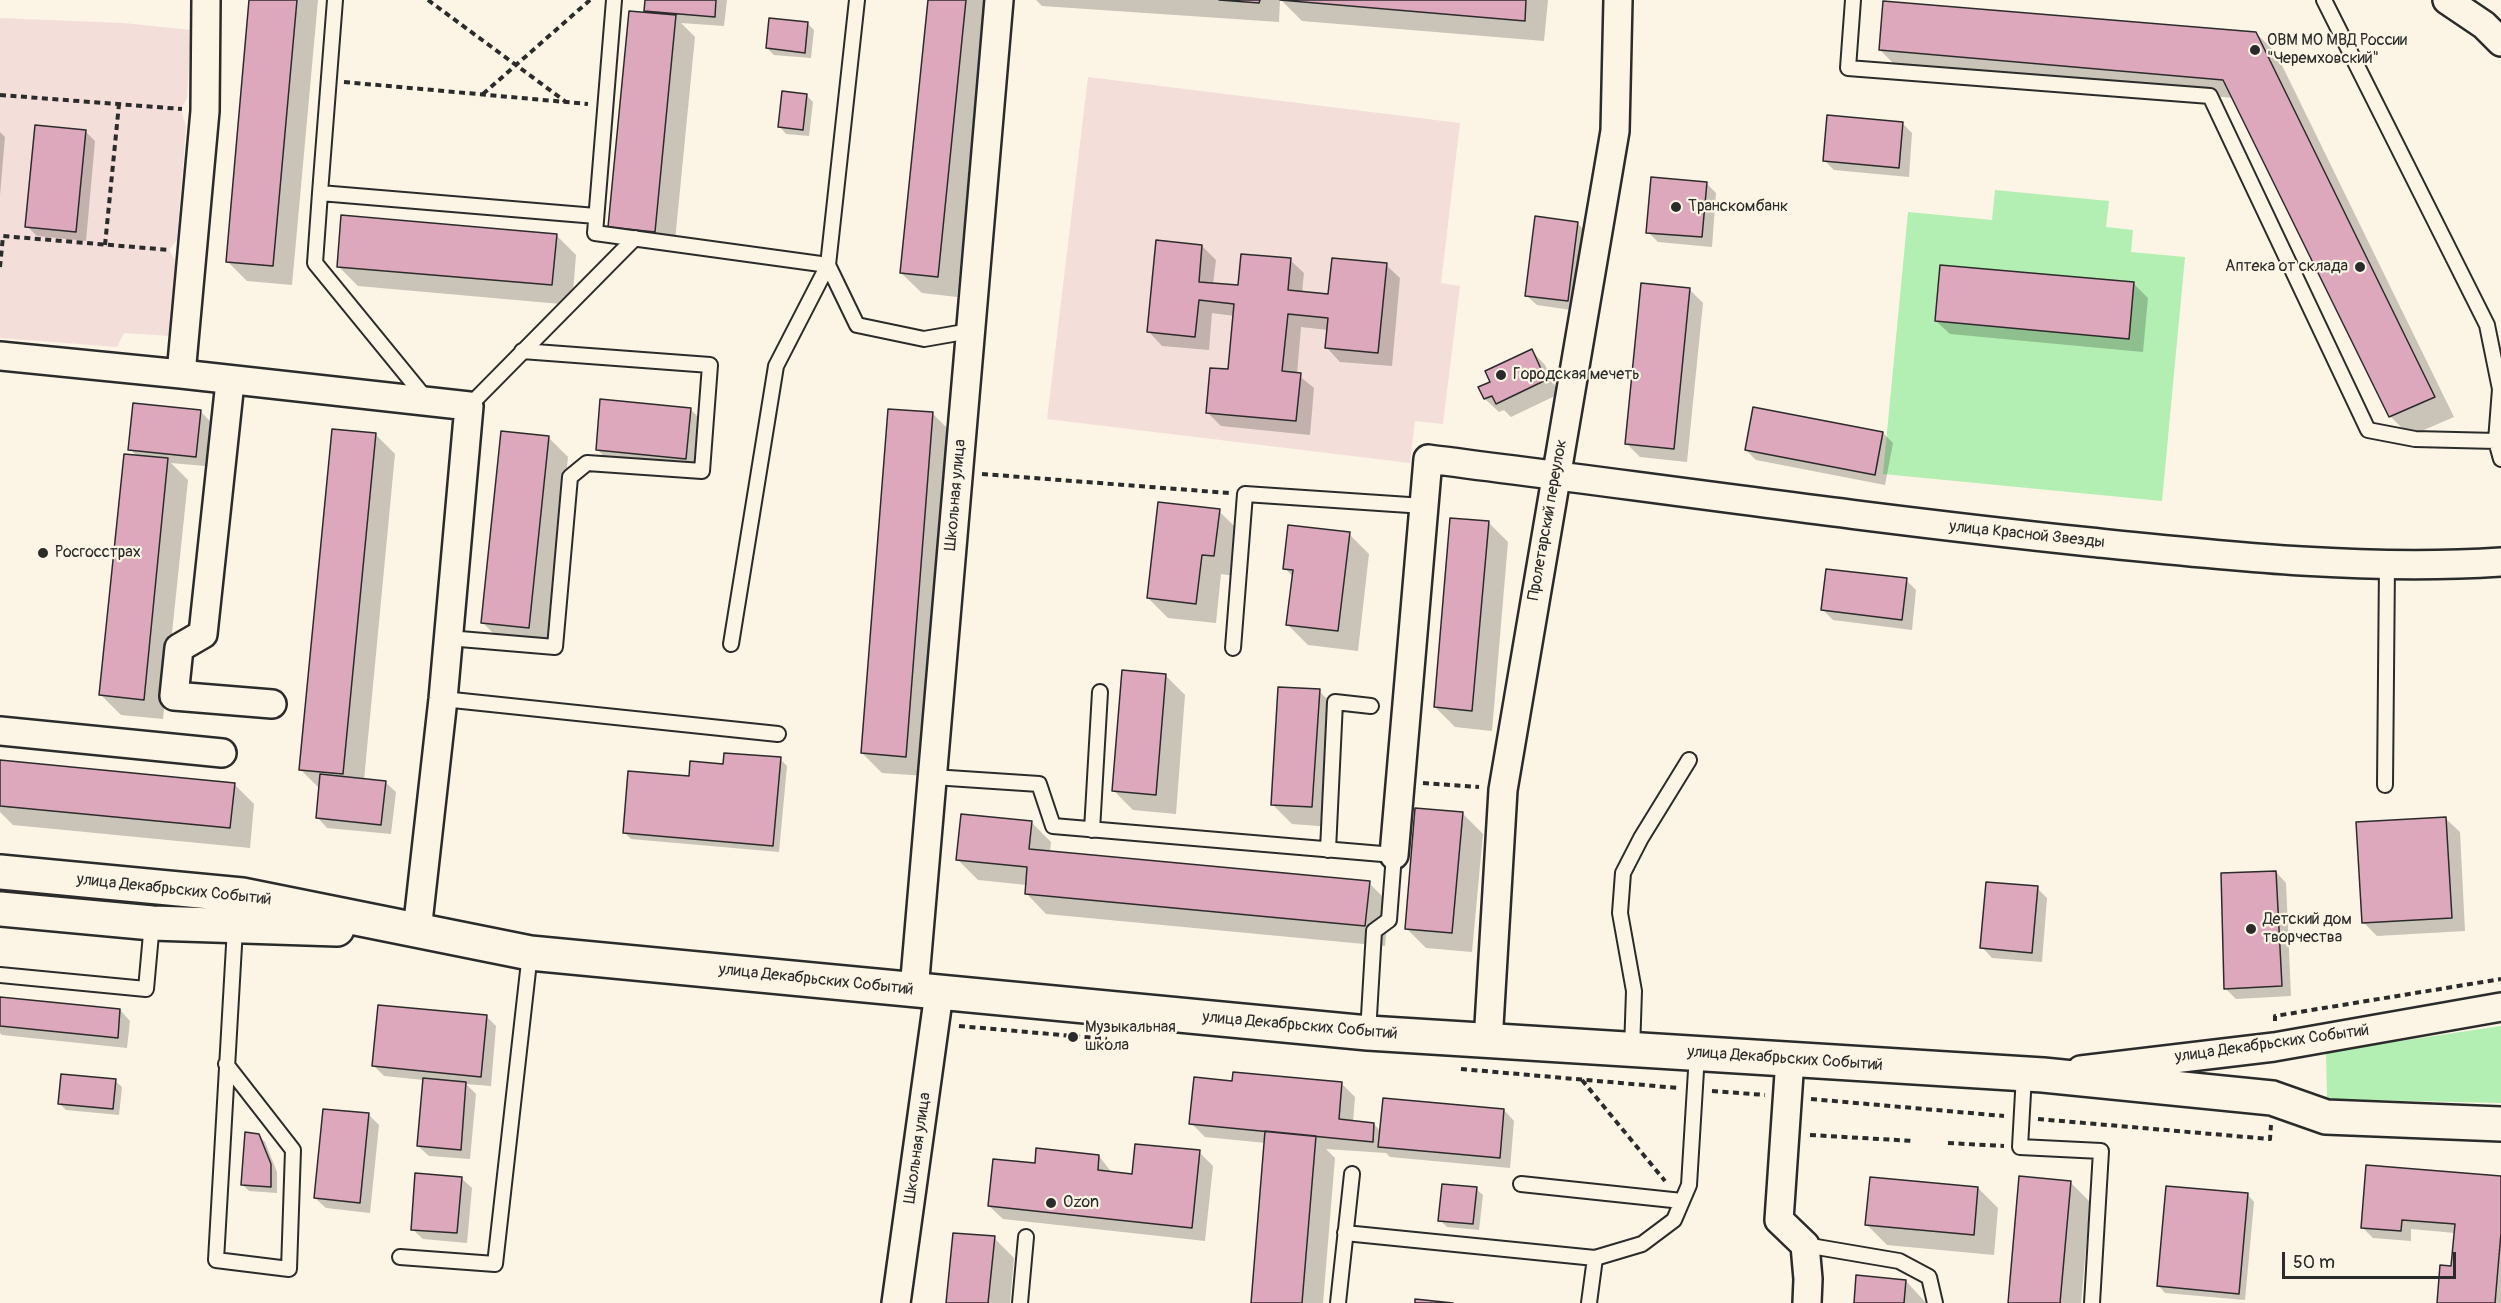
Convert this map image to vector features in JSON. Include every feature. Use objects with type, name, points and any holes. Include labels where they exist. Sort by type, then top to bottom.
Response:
[{"type":"street","points":[[181,374],[205,111],[206,0]]},
{"type":"street","name":"Школьная улица","points":[[896,1303],[927,991],[933,777],[999,0]]},
{"type":"street","name":"Пролетарский переулок","points":[[1488,1042],[1503,790],[1615,131],[1618,0]]},
{"type":"street","points":[[2447,0],[2484,25],[2501,42]]},
{"type":"street","points":[[0,356],[469,406],[443,699],[417,931]]},
{"type":"street","points":[[230,382],[203,634],[179,648],[174,696],[272,704]]},
{"type":"street","name":"улица Красной Звезды","points":[[1424,506],[1428,459],[1996,532],[2247,558],[2437,566],[2501,562]]},
{"type":"street","points":[[1394,855],[1424,506]]},
{"type":"street","points":[[0,731],[222,753]]},
{"type":"street","name":"улица Декабрьских Событий","points":[[0,872],[242,895],[530,953],[1368,1033],[2033,1075],[2272,1098],[2326,1117],[2501,1124]]},
{"type":"street","name":"улица Декабрьских Событий","points":[[0,909],[235,928],[417,931]]},
{"type":"street","name":"улица Декабрьских Событий","points":[[2033,1075],[2274,1047],[2501,1007]]},
{"type":"street","points":[[1790,1059],[1779,1220],[1805,1245],[1807,1303]]},
{"type":"lane","points":[[335,0],[315,263],[429,402]]},
{"type":"lane","points":[[614,0],[595,233],[828,265]]},
{"type":"lane","points":[[731,644],[776,366],[828,265],[857,0]]},
{"type":"lane","points":[[1853,0],[1848,68],[2210,96],[2368,430],[2415,439],[2496,441]]},
{"type":"lane","points":[[2324,0],[2487,325],[2500,389],[2496,441],[2501,459]]},
{"type":"lane","points":[[320,193],[596,216]]},
{"type":"lane","points":[[469,406],[635,238]]},
{"type":"lane","points":[[828,265],[857,325],[924,339],[970,331]]},
{"type":"lane","points":[[448,638],[555,647],[570,477],[587,463],[702,471],[710,365],[522,351]]},
{"type":"lane","points":[[1233,648],[1245,494],[1424,506]]},
{"type":"lane","points":[[2385,785],[2387,564]]},
{"type":"lane","points":[[1092,830],[1100,692]]},
{"type":"lane","points":[[443,699],[778,734]]},
{"type":"lane","points":[[1328,850],[1335,702],[1371,706]]},
{"type":"lane","points":[[1632,1050],[1634,992],[1620,913],[1623,873],[1641,838],[1689,760]]},
{"type":"lane","points":[[933,777],[1039,784],[1053,826],[1394,855],[1389,920],[1374,931],[1368,1033]]},
{"type":"lane","points":[[0,975],[146,989],[152,923]]},
{"type":"lane","points":[[226,1064],[293,1150],[290,1269],[216,1260],[226,1064],[235,928]]},
{"type":"lane","points":[[400,1257],[495,1264],[530,953]]},
{"type":"lane","points":[[1345,1233],[1595,1258],[1642,1244],[1674,1221],[1689,1185],[1697,1054]]},
{"type":"lane","points":[[2033,1075],[2020,1147],[2101,1151],[2092,1303]]},
{"type":"lane","points":[[1338,1303],[1352,1174]]},
{"type":"lane","points":[[1521,1184],[1683,1202]]},
{"type":"lane","points":[[1020,1303],[1026,1237]]},
{"type":"lane","points":[[1805,1245],[1899,1261],[1929,1277],[1935,1303]]},
{"type":"lane","points":[[1589,1303],[1595,1258]]},
{"type":"path","points":[[428,0],[566,102]]},
{"type":"path","points":[[482,94],[590,0]]},
{"type":"path","points":[[328,81],[605,106]]},
{"type":"path","points":[[0,95],[205,111]]},
{"type":"path","points":[[105,245],[119,104]]},
{"type":"path","points":[[0,267],[3,236],[192,252]]},
{"type":"path","points":[[958,472],[1245,494]]},
{"type":"path","points":[[1402,781],[1503,790]]},
{"type":"path","points":[[2275,1016],[2501,979]]},
{"type":"path","points":[[1581,1080],[1683,1202]]},
{"type":"path","points":[[1785,1134],[1914,1141]]},
{"type":"path","points":[[1948,1143],[2020,1147]]},
{"type":"shaded area","points":[[0,18],[123,23],[191,30],[187,98],[181,109],[186,127],[177,240],[169,250],[178,266],[170,336],[124,333],[117,347],[0,338]]},
{"type":"shaded area","points":[[1088,77],[1460,123],[1441,283],[1460,286],[1443,424],[1415,421],[1410,463],[1047,419]]},
{"type":"green space","points":[[1995,190],[2109,201],[2106,227],[2133,230],[2131,252],[2185,257],[2162,501],[1883,474],[1908,212],[1992,220]]},
{"type":"green space","points":[[2501,1026],[2501,1103],[2327,1099],[2326,1052]]},
{"type":"building","points":[[249,0],[297,0],[273,266],[226,262]]},
{"type":"building","points":[[645,0],[716,0],[715,17],[644,11]]},
{"type":"building","points":[[928,0],[966,0],[938,277],[900,273]]},
{"type":"building","points":[[1219,0],[1260,0],[1259,3]]},
{"type":"building","points":[[1280,0],[1526,0],[1525,21]]},
{"type":"building","points":[[1883,1],[2256,32],[2435,397],[2389,417],[2223,80],[1879,50]]},
{"type":"building","points":[[629,11],[676,15],[655,232],[608,227]]},
{"type":"building","points":[[769,18],[808,22],[805,53],[766,48]]},
{"type":"building","points":[[782,91],[807,94],[803,130],[778,127]]},
{"type":"building","points":[[1827,115],[1903,122],[1899,168],[1823,161]]},
{"type":"building","points":[[35,125],[86,130],[76,232],[25,227]]},
{"type":"building","name":"Транскомбанк","points":[[1651,177],[1707,182],[1702,237],[1646,233]]},
{"type":"building","points":[[341,215],[557,234],[552,285],[337,267]]},
{"type":"building","points":[[1535,216],[1578,222],[1568,301],[1525,296]]},
{"type":"building","points":[[1156,240],[1202,245],[1199,282],[1238,285],[1241,254],[1291,258],[1288,290],[1328,294],[1332,258],[1387,263],[1378,353],[1325,348],[1328,318],[1288,314],[1282,371],[1301,373],[1296,421],[1206,413],[1210,368],[1228,369],[1234,304],[1199,300],[1195,337],[1147,332]]},
{"type":"building","points":[[1940,265],[2134,282],[2129,339],[1935,321]]},
{"type":"building","points":[[1641,283],[1690,288],[1674,449],[1625,444]]},
{"type":"building","points":[[1532,349],[1546,380],[1496,404],[1492,396],[1484,399],[1478,387],[1490,382],[1485,371]]},
{"type":"building","points":[[600,399],[691,408],[686,459],[596,450]]},
{"type":"building","points":[[133,403],[201,410],[196,457],[128,450]]},
{"type":"building","points":[[1753,407],[1883,432],[1875,475],[1745,450]]},
{"type":"building","points":[[888,409],[933,412],[906,757],[861,753]]},
{"type":"building","points":[[332,429],[376,433],[343,774],[299,770]]},
{"type":"building","points":[[501,431],[549,436],[529,628],[481,623]]},
{"type":"building","points":[[124,454],[168,458],[144,700],[99,695]]},
{"type":"building","points":[[1158,502],[1220,509],[1214,556],[1202,555],[1196,604],[1147,598]]},
{"type":"building","points":[[1450,518],[1489,521],[1472,711],[1434,707]]},
{"type":"building","points":[[1288,525],[1350,532],[1338,631],[1286,625],[1293,570],[1283,569]]},
{"type":"building","points":[[1826,569],[1907,578],[1902,620],[1821,610]]},
{"type":"building","points":[[1122,670],[1166,674],[1156,795],[1112,791]]},
{"type":"building","points":[[1278,687],[1320,689],[1312,807],[1271,805]]},
{"type":"building","points":[[724,753],[781,757],[773,846],[623,833],[628,771],[689,776],[690,761],[723,764]]},
{"type":"building","points":[[0,760],[235,783],[230,828],[0,806]]},
{"type":"building","points":[[320,774],[386,781],[381,825],[316,818]]},
{"type":"building","points":[[1415,808],[1463,812],[1452,933],[1405,929]]},
{"type":"building","points":[[961,814],[1032,821],[1029,849],[1370,881],[1365,926],[1025,894],[1027,867],[956,860]]},
{"type":"building","points":[[2446,817],[2452,918],[2362,923],[2356,822]]},
{"type":"building","name":"Детский дом творчества","points":[[2276,871],[2282,986],[2224,989],[2221,873]]},
{"type":"building","points":[[1986,882],[2038,886],[2032,953],[1980,948]]},
{"type":"building","points":[[0,997],[120,1009],[118,1038],[0,1026]]},
{"type":"building","points":[[378,1005],[487,1015],[481,1077],[372,1066]]},
{"type":"building","points":[[1233,1072],[1342,1082],[1339,1119],[1374,1123],[1373,1142],[1189,1124],[1194,1077],[1232,1081]]},
{"type":"building","points":[[61,1074],[116,1079],[113,1109],[58,1104]]},
{"type":"building","points":[[423,1078],[466,1082],[461,1150],[417,1146]]},
{"type":"building","points":[[1383,1098],[1504,1109],[1500,1158],[1378,1147]]},
{"type":"building","points":[[323,1109],[369,1113],[360,1203],[314,1198]]},
{"type":"building","points":[[1265,1131],[1316,1136],[1302,1303],[1251,1303]]},
{"type":"building","points":[[245,1132],[259,1134],[271,1164],[271,1187],[241,1185]]},
{"type":"building","points":[[1135,1144],[1200,1150],[1192,1228],[988,1206],[993,1159],[1035,1163],[1036,1148],[1099,1155],[1098,1170],[1132,1174]]},
{"type":"building","points":[[2366,1165],[2501,1176],[2501,1233],[2495,1303],[2437,1303],[2440,1265],[2451,1266],[2455,1224],[2402,1220],[2401,1231],[2361,1228]]},
{"type":"building","points":[[415,1173],[462,1177],[457,1233],[411,1230]]},
{"type":"building","points":[[2019,1176],[2071,1181],[2060,1303],[2008,1303]]},
{"type":"building","points":[[1870,1177],[1978,1187],[1974,1235],[1865,1225]]},
{"type":"building","points":[[1442,1184],[1477,1187],[1473,1224],[1438,1221]]},
{"type":"building","points":[[2166,1186],[2248,1193],[2239,1294],[2157,1286]]},
{"type":"building","points":[[953,1233],[995,1236],[988,1303],[946,1303]]},
{"type":"building","points":[[1856,1275],[1906,1280],[1904,1303],[1854,1303]]},
{"type":"building","points":[[1415,1299],[1453,1303],[1415,1303]]},
{"type":"place","name":"ОВМ МО МВД России \"Черемховский\"","points":[[2255,50]]},
{"type":"place","name":"Транскомбанк","points":[[1676,207]]},
{"type":"place","name":"Аптека от склада","points":[[2360,267]]},
{"type":"place","name":"Городская мечеть","points":[[1501,375]]},
{"type":"place","name":"Росгосстрах","points":[[43,553]]},
{"type":"place","name":"Детский дом творчества","points":[[2251,929]]},
{"type":"place","name":"Музыкальная школа","points":[[1073,1037]]},
{"type":"place","name":"Ozon","points":[[1051,1203]]}]
